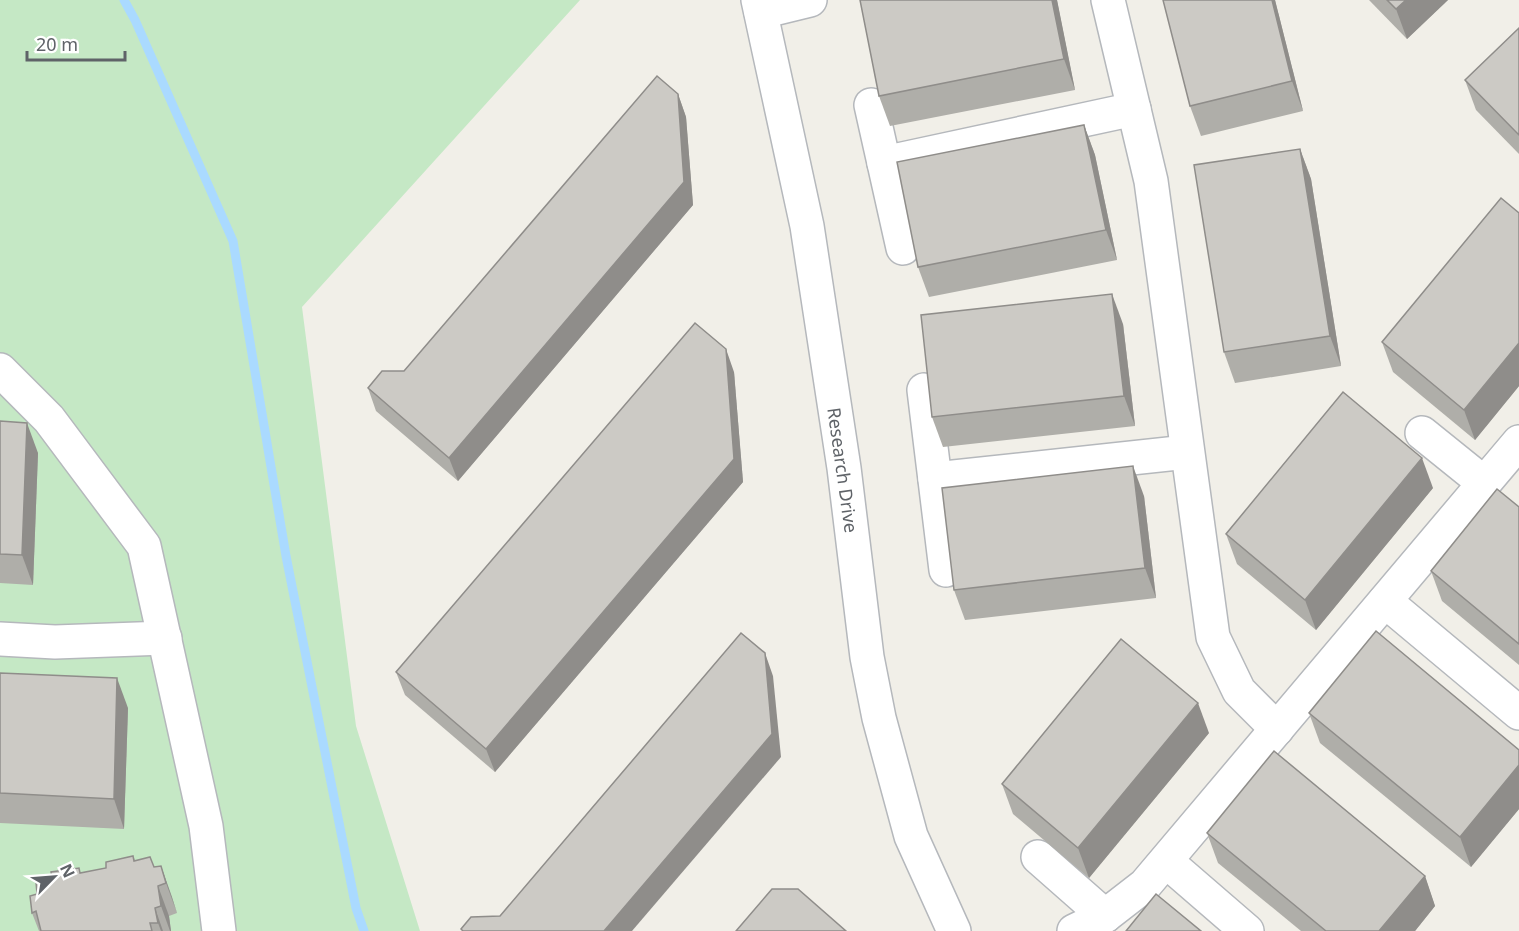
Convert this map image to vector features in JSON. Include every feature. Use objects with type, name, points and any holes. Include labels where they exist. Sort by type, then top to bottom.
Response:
[{"type":"street","points":[[759,6],[810,0]]},
{"type":"street","points":[[1108,0],[1151,181],[1214,637],[1239,690],[1277,729]]},
{"type":"street","name":"Research Drive","points":[[759,6],[807,226],[844,468],[867,657],[879,718],[911,836],[954,931]]},
{"type":"street","points":[[871,105],[903,248]]},
{"type":"street","points":[[884,163],[1134,109]]},
{"type":"street","points":[[3,377],[49,419],[144,546],[206,826],[219,931]]},
{"type":"street","points":[[924,390],[946,570]]},
{"type":"street","points":[[1422,433],[1484,483]]},
{"type":"street","points":[[1074,931],[1105,916],[1145,885],[1519,441]]},
{"type":"street","points":[[935,479],[1187,452]]},
{"type":"street","points":[[1385,601],[1519,713]]},
{"type":"street","points":[[0,639],[55,642],[165,638]]},
{"type":"street","points":[[1038,857],[1105,916]]},
{"type":"street","points":[[1166,861],[1247,931]]},
{"type":"green space","points":[[0,0],[580,0],[302,307],[356,726],[420,931],[0,931]]},
{"type":"building","points":[[860,0],[1052,0],[1064,59],[879,96]]},
{"type":"building","points":[[1163,0],[1272,0],[1292,81],[1190,106]]},
{"type":"building","points":[[1387,0],[1406,0],[1396,9]]},
{"type":"building","points":[[1519,28],[1519,135],[1465,80]]},
{"type":"building","points":[[657,76],[678,94],[684,182],[449,458],[368,388],[382,371],[404,371]]},
{"type":"building","points":[[1084,125],[1106,230],[918,267],[897,162]]},
{"type":"building","points":[[1300,149],[1330,336],[1224,352],[1194,165]]},
{"type":"building","points":[[1501,198],[1519,213],[1519,343],[1464,410],[1382,342]]},
{"type":"building","points":[[1112,294],[1124,396],[932,417],[921,315]]},
{"type":"building","points":[[695,323],[726,349],[734,459],[486,749],[396,672]]},
{"type":"building","points":[[1343,392],[1422,458],[1305,600],[1226,534]]},
{"type":"building","points":[[0,421],[27,423],[22,555],[0,554]]},
{"type":"building","points":[[1133,466],[1145,568],[954,590],[942,488]]},
{"type":"building","points":[[1497,489],[1519,507],[1519,644],[1431,571]]},
{"type":"building","points":[[1376,631],[1519,750],[1519,765],[1460,837],[1309,713]]},
{"type":"building","points":[[741,633],[765,653],[772,734],[604,931],[463,931],[461,929],[471,917],[500,916]]},
{"type":"building","points":[[1121,639],[1198,703],[1078,848],[1002,784]]},
{"type":"building","points":[[0,673],[117,678],[114,799],[0,793]]},
{"type":"building","points":[[1274,751],[1425,876],[1379,931],[1326,931],[1207,833]]},
{"type":"building","points":[[133,856],[134,861],[150,857],[154,867],[161,866],[166,883],[158,886],[161,906],[155,908],[158,923],[150,923],[152,931],[41,931],[36,911],[32,913],[30,896],[37,894],[36,882],[52,878],[51,872],[79,868],[80,873],[106,868],[106,862]]},
{"type":"building","points":[[772,889],[798,889],[846,931],[736,931]]},
{"type":"building","points":[[1156,894],[1201,931],[1126,931]]},
{"type":"waterway","points":[[124,0],[233,241],[286,556],[356,908],[364,931]]}]
